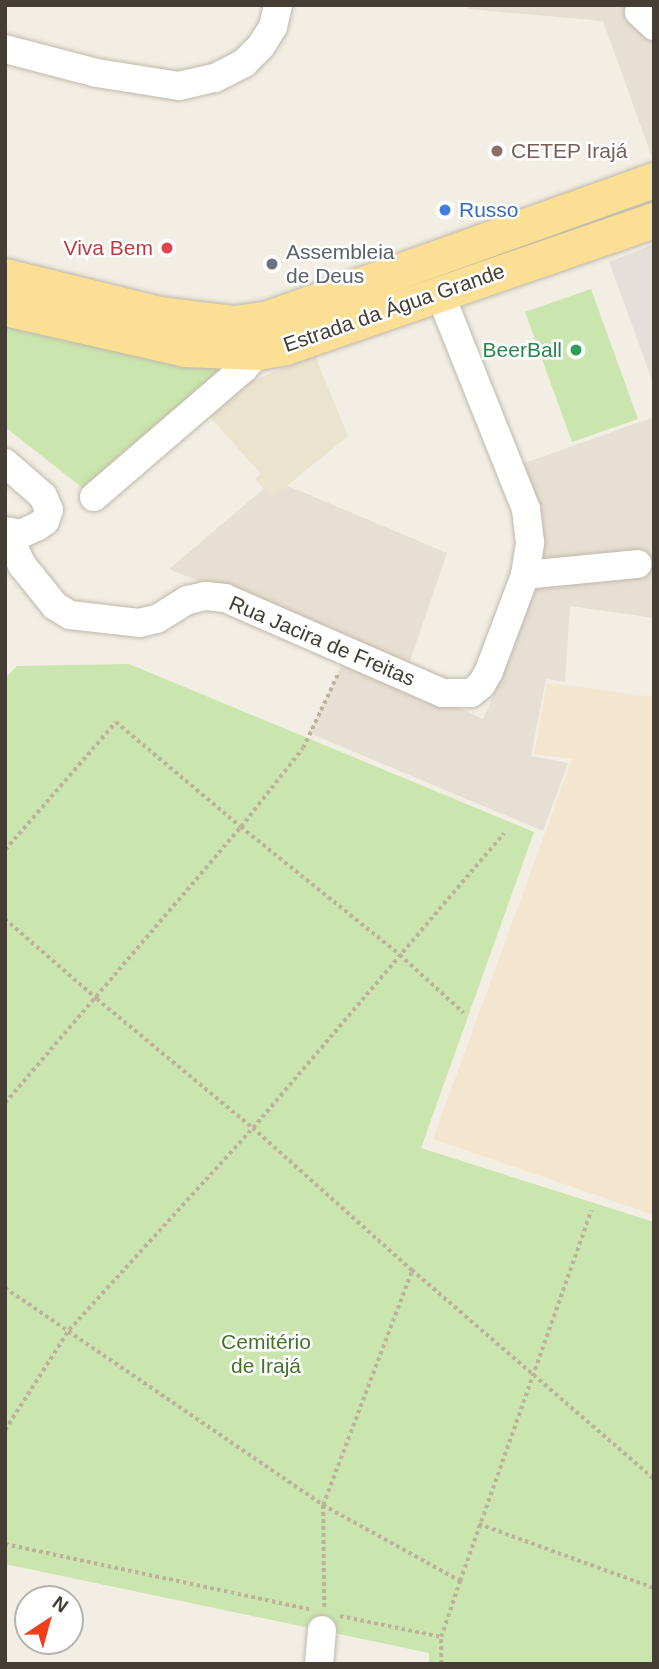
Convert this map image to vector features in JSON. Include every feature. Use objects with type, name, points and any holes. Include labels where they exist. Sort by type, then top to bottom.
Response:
[{"type":"main road","name":"Estrada da Água Grande","points":[[5,276],[160,314],[234,323],[268,317],[654,180]]},
{"type":"main road","name":"Estrada da Água Grande","points":[[5,308],[186,349],[258,352],[285,347],[654,220]]},
{"type":"street","points":[[5,49],[97,73],[179,86],[215,78],[244,63],[261,46],[273,27],[278,5]]},
{"type":"street","points":[[439,292],[526,509],[530,542],[525,575],[638,564]]},
{"type":"street","points":[[94,497],[244,368],[258,352]]},
{"type":"street","points":[[5,463],[43,496],[49,510],[46,521],[38,526],[21,534],[8,532]]},
{"type":"street","name":"Rua Jacira de Freitas","points":[[8,532],[22,565],[55,606],[70,615],[139,622],[156,619],[188,600],[206,596],[225,598],[442,693],[471,693],[481,685],[489,671],[525,575]]},
{"type":"street","points":[[319,1664],[323,1621]]},
{"type":"path","points":[[5,1103],[97,999],[241,827],[303,748],[348,652]]},
{"type":"path","points":[[5,850],[116,722],[400,955],[464,1013]]},
{"type":"path","points":[[5,1430],[69,1330],[253,1128],[504,833]]},
{"type":"path","points":[[5,919],[253,1128],[412,1270],[654,1479]]},
{"type":"path","points":[[441,1664],[441,1637],[531,1373],[591,1211]]},
{"type":"path","points":[[323,1621],[323,1505],[412,1270]]},
{"type":"path","points":[[5,1288],[323,1505],[460,1581]]},
{"type":"path","points":[[479,1524],[654,1588]]},
{"type":"path","points":[[5,1544],[323,1621],[441,1637]]},
{"type":"shaded area","points":[[466,5],[654,5],[654,163],[603,21],[469,9]]},
{"type":"shaded area","points":[[654,244],[654,385],[609,262]]},
{"type":"shaded area","points":[[315,356],[348,436],[272,498],[255,479],[261,474],[210,417],[249,382]]},
{"type":"shaded area","points":[[654,417],[654,618],[570,606],[565,682],[546,679],[531,756],[568,763],[543,831],[309,733],[348,652],[345,641],[169,569],[274,480],[447,553],[403,681],[483,719],[514,648],[521,593],[516,466]]},
{"type":"shaded area","points":[[547,683],[654,697],[654,1215],[433,1139],[572,759],[534,754]]},
{"type":"green space","name":"BeerBall","points":[[591,289],[638,419],[572,442],[525,312]]},
{"type":"green space","points":[[5,316],[252,356],[89,493],[5,427]]},
{"type":"green space","name":"Cemitério de Irajá","points":[[129,664],[534,832],[421,1148],[654,1222],[654,1664],[429,1664],[429,1653],[5,1564],[5,678],[17,666]]},
{"type":"place","name":"CETEP Irajá","points":[[497,151]]},
{"type":"place","name":"Russo","points":[[445,210]]},
{"type":"place","name":"Viva Bem","points":[[167,248]]},
{"type":"place","name":"Assembleia de Deus","points":[[272,264]]},
{"type":"place","name":"BeerBall","points":[[576,350]]}]
